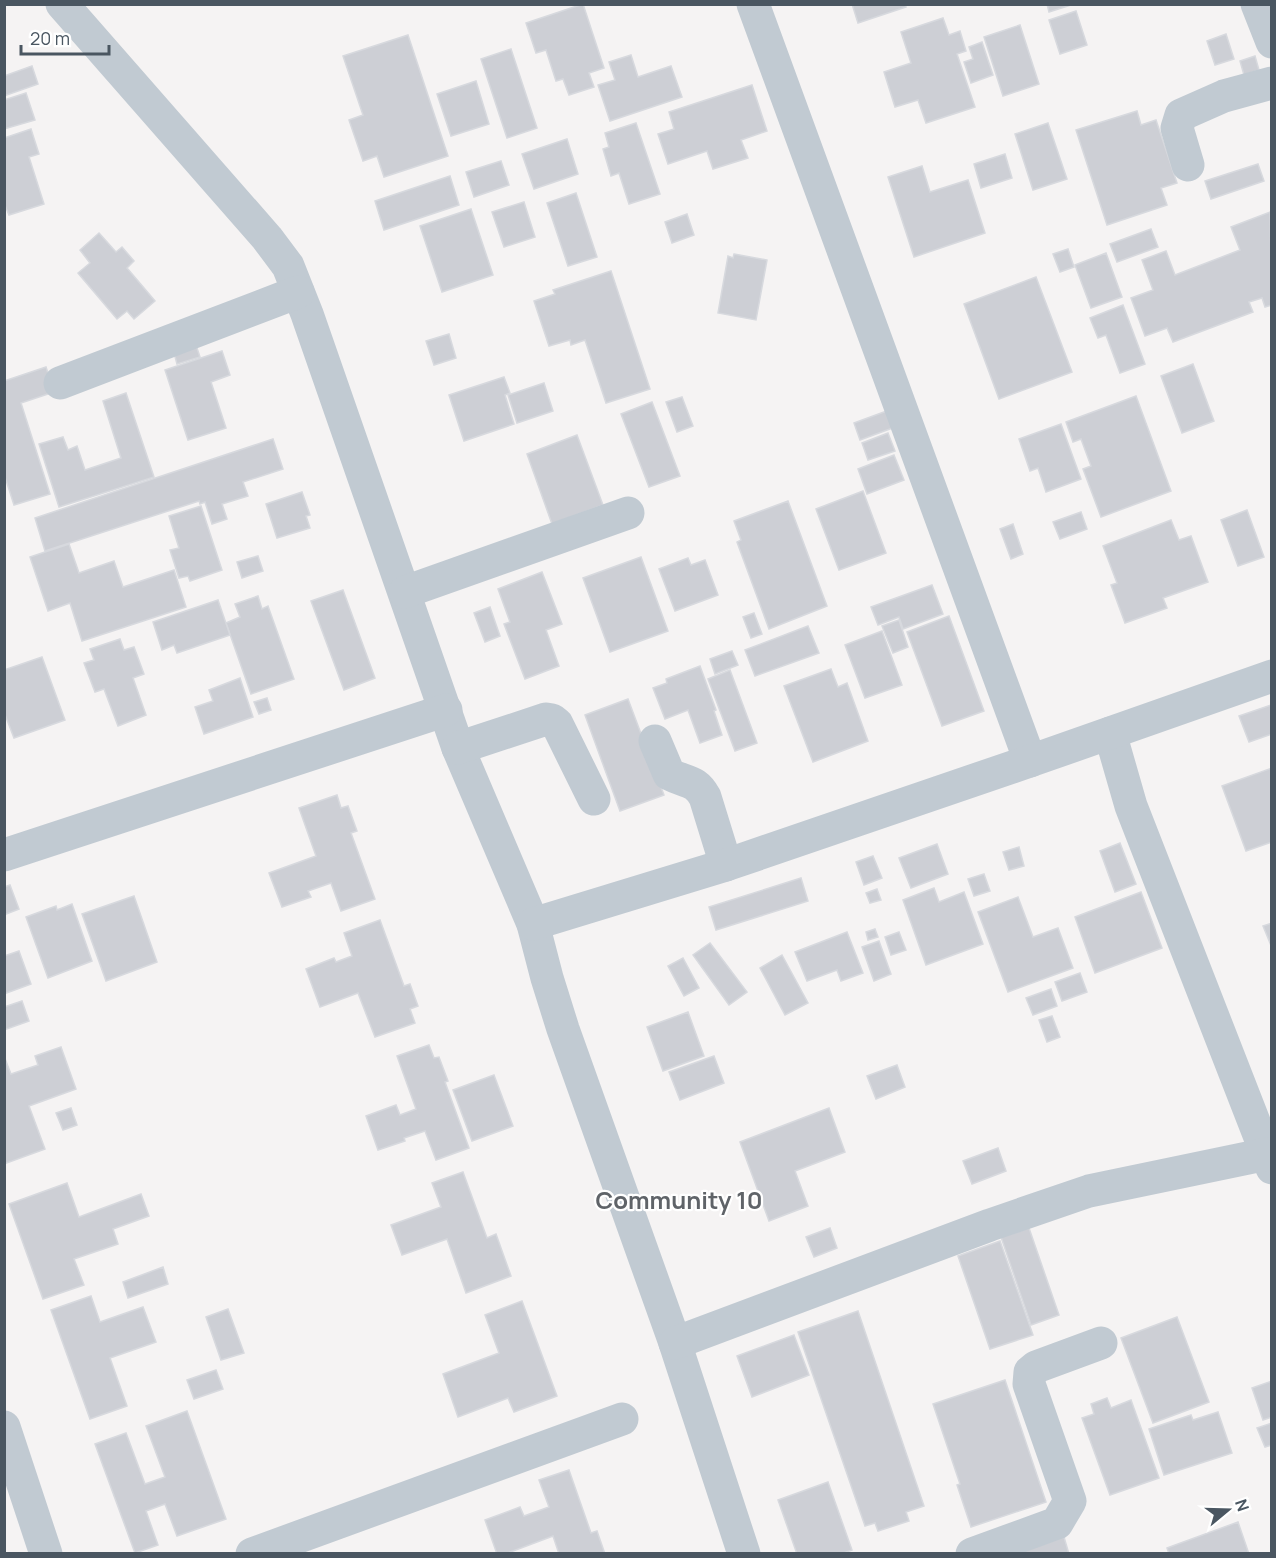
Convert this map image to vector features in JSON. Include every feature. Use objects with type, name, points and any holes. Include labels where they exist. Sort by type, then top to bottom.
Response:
[{"type":"street","points":[[62,4],[267,238],[288,266],[405,592],[458,748],[533,924],[547,978],[564,1029],[675,1343],[744,1554]]},
{"type":"street","points":[[753,4],[1030,761]]},
{"type":"street","points":[[1257,4],[1272,42]]},
{"type":"street","points":[[1188,165],[1177,128],[1181,115],[1224,96],[1272,83]]},
{"type":"street","points":[[60,383],[298,292]]},
{"type":"street","points":[[405,592],[628,513]]},
{"type":"street","points":[[533,924],[726,865],[1272,676]]},
{"type":"street","points":[[4,855],[446,710]]},
{"type":"street","points":[[458,748],[546,719],[552,720],[557,724],[594,799]]},
{"type":"street","points":[[675,1343],[990,1225],[1089,1191],[1269,1161],[1131,806],[1110,733]]},
{"type":"street","points":[[655,741],[669,774],[680,780],[692,781],[700,788],[705,797],[726,865]]},
{"type":"street","points":[[972,1554],[1057,1523],[1070,1501],[1029,1384],[1030,1372],[1036,1367],[1101,1343]]},
{"type":"street","points":[[252,1554],[622,1419]]},
{"type":"street","points":[[4,1427],[46,1554]]},
{"type":"building","points":[[583,4],[604,68],[589,73],[594,87],[569,95],[563,79],[556,81],[546,50],[536,53],[526,23]]},
{"type":"building","points":[[852,4],[905,4],[906,7],[858,23]]},
{"type":"building","points":[[1047,4],[1074,4],[1049,12]]},
{"type":"building","points":[[1076,11],[1087,45],[1060,54],[1049,20]]},
{"type":"building","points":[[943,18],[949,35],[960,31],[966,51],[957,54],[975,107],[926,123],[918,100],[895,107],[884,72],[911,63],[901,32]]},
{"type":"building","points":[[1020,25],[1039,84],[1003,96],[984,37]]},
{"type":"building","points":[[1226,34],[1234,59],[1215,65],[1207,41]]},
{"type":"building","points":[[408,35],[448,156],[384,177],[377,156],[363,161],[349,120],[363,115],[343,56]]},
{"type":"building","points":[[982,42],[993,75],[971,83],[964,62],[973,59],[969,47]]},
{"type":"building","points":[[511,49],[537,128],[507,138],[481,59]]},
{"type":"building","points":[[631,55],[638,77],[671,66],[682,97],[610,121],[598,85],[615,80],[609,62]]},
{"type":"building","points":[[1255,56],[1259,70],[1244,75],[1240,61]]},
{"type":"building","points":[[32,66],[38,84],[4,96],[4,76]]},
{"type":"building","points":[[476,81],[489,124],[451,136],[437,94]]},
{"type":"building","points":[[752,85],[767,131],[741,140],[748,158],[713,169],[707,151],[668,164],[658,134],[674,129],[669,112]]},
{"type":"building","points":[[26,93],[35,120],[4,129],[4,100]]},
{"type":"building","points":[[1137,111],[1141,125],[1156,120],[1177,183],[1161,188],[1167,205],[1107,225],[1076,130]]},
{"type":"building","points":[[636,123],[660,194],[629,204],[619,173],[611,176],[603,149],[609,147],[605,133]]},
{"type":"building","points":[[1048,123],[1067,179],[1033,190],[1015,134]]},
{"type":"building","points":[[31,129],[39,154],[29,157],[44,204],[9,215],[4,203],[4,138]]},
{"type":"building","points":[[567,139],[578,174],[534,189],[522,154]]},
{"type":"building","points":[[1005,154],[1012,178],[981,188],[974,164]]},
{"type":"building","points":[[501,161],[509,185],[474,197],[466,172]]},
{"type":"building","points":[[1258,164],[1264,181],[1211,199],[1205,181]]},
{"type":"building","points":[[922,166],[930,192],[968,180],[985,233],[914,257],[888,177]]},
{"type":"building","points":[[450,176],[459,205],[384,230],[375,201]]},
{"type":"building","points":[[576,193],[597,257],[568,266],[547,203]]},
{"type":"building","points":[[524,202],[535,237],[504,247],[492,212]]},
{"type":"building","points":[[471,209],[493,275],[442,292],[420,226]]},
{"type":"building","points":[[1270,212],[1272,305],[1265,307],[1262,298],[1249,302],[1253,312],[1173,342],[1167,328],[1145,336],[1131,298],[1153,290],[1142,260],[1166,251],[1175,275],[1240,250],[1231,227]]},
{"type":"building","points":[[687,214],[694,235],[672,243],[665,222]]},
{"type":"building","points":[[1151,229],[1158,247],[1117,262],[1110,244]]},
{"type":"building","points":[[99,233],[116,252],[122,247],[134,261],[127,268],[155,301],[134,319],[127,311],[117,319],[78,273],[90,263],[80,250]]},
{"type":"building","points":[[1068,249],[1074,267],[1060,272],[1053,254]]},
{"type":"building","points":[[1106,253],[1122,297],[1091,308],[1075,265]]},
{"type":"building","points":[[734,254],[767,260],[756,320],[718,313],[728,256],[733,258]]},
{"type":"building","points":[[611,271],[650,389],[606,403],[585,340],[571,345],[570,340],[549,346],[534,301],[555,294],[553,290]]},
{"type":"building","points":[[1036,277],[1072,372],[999,399],[964,304]]},
{"type":"building","points":[[1123,305],[1145,364],[1120,373],[1106,335],[1098,338],[1090,318]]},
{"type":"building","points":[[449,334],[456,358],[434,365],[426,341]]},
{"type":"building","points":[[195,342],[200,357],[177,364],[173,349]]},
{"type":"building","points":[[222,351],[230,375],[211,382],[226,428],[188,440],[165,370]]},
{"type":"building","points":[[1193,364],[1214,421],[1182,433],[1161,376]]},
{"type":"building","points":[[46,367],[54,392],[21,403],[50,494],[14,505],[4,474],[4,381]]},
{"type":"building","points":[[504,377],[510,393],[505,395],[514,424],[464,441],[449,395]]},
{"type":"building","points":[[544,383],[553,411],[517,423],[508,395]]},
{"type":"building","points":[[126,393],[154,477],[59,507],[39,444],[63,437],[68,450],[77,446],[85,470],[121,458],[103,401]]},
{"type":"building","points":[[1136,396],[1171,491],[1101,517],[1083,469],[1091,466],[1081,439],[1073,442],[1066,422]]},
{"type":"building","points":[[682,397],[693,426],[677,432],[666,402]]},
{"type":"building","points":[[652,402],[680,476],[649,487],[621,414]]},
{"type":"building","points":[[892,409],[898,426],[860,440],[854,423]]},
{"type":"building","points":[[1061,424],[1081,479],[1046,492],[1038,468],[1030,471],[1019,439]]},
{"type":"building","points":[[888,433],[895,451],[868,460],[862,443]]},
{"type":"building","points":[[577,435],[603,505],[552,524],[527,454]]},
{"type":"building","points":[[273,439],[283,469],[243,482],[248,496],[222,504],[227,519],[212,524],[205,502],[200,504],[199,501],[45,551],[35,518]]},
{"type":"building","points":[[894,455],[904,480],[867,494],[858,469]]},
{"type":"building","points":[[863,491],[886,553],[839,570],[816,509]]},
{"type":"building","points":[[302,492],[310,515],[306,516],[310,528],[277,538],[266,504]]},
{"type":"building","points":[[788,501],[827,606],[769,629],[737,542],[741,540],[734,521]]},
{"type":"building","points":[[201,506],[222,570],[190,581],[188,576],[179,578],[170,550],[179,548],[169,516]]},
{"type":"building","points":[[1247,510],[1264,557],[1238,566],[1221,520]]},
{"type":"building","points":[[1081,512],[1087,529],[1060,539],[1053,522]]},
{"type":"building","points":[[1171,520],[1179,540],[1191,536],[1208,582],[1163,598],[1167,608],[1125,623],[1111,585],[1117,583],[1103,546]]},
{"type":"building","points":[[1013,524],[1023,554],[1011,559],[1000,529]]},
{"type":"building","points":[[69,544],[79,573],[114,561],[123,587],[174,570],[186,607],[82,641],[70,603],[48,611],[30,557]]},
{"type":"building","points":[[258,556],[263,571],[242,578],[237,562]]},
{"type":"building","points":[[641,557],[668,631],[610,652],[583,578]]},
{"type":"building","points":[[688,558],[691,565],[705,560],[718,595],[675,611],[659,569]]},
{"type":"building","points":[[542,572],[562,624],[546,630],[559,666],[525,679],[504,624],[510,622],[498,589]]},
{"type":"building","points":[[932,585],[943,614],[903,629],[899,617],[878,625],[871,607]]},
{"type":"building","points":[[343,590],[375,678],[344,690],[311,601]]},
{"type":"building","points":[[258,596],[262,609],[268,606],[294,679],[251,694],[226,623],[240,617],[235,604]]},
{"type":"building","points":[[218,600],[230,635],[177,653],[174,645],[162,650],[153,622]]},
{"type":"building","points":[[490,607],[500,636],[485,642],[474,613]]},
{"type":"building","points":[[754,613],[762,634],[751,638],[743,617]]},
{"type":"building","points":[[949,616],[984,711],[942,726],[907,632]]},
{"type":"building","points":[[899,620],[908,647],[893,653],[882,626]]},
{"type":"building","points":[[808,626],[819,653],[755,676],[745,650]]},
{"type":"building","points":[[882,631],[902,685],[865,698],[845,645]]},
{"type":"building","points":[[120,639],[124,650],[134,647],[144,674],[133,678],[146,715],[118,726],[104,689],[95,692],[84,663],[94,660],[90,649]]},
{"type":"building","points":[[732,651],[738,665],[715,674],[710,659]]},
{"type":"building","points":[[42,657],[65,720],[14,738],[4,712],[4,670]]},
{"type":"building","points":[[700,666],[716,710],[714,711],[722,735],[700,743],[688,710],[665,719],[653,688],[667,683],[666,679]]},
{"type":"building","points":[[831,669],[838,687],[847,683],[868,741],[813,762],[784,686]]},
{"type":"building","points":[[730,670],[757,743],[735,751],[708,679]]},
{"type":"building","points":[[240,678],[253,717],[204,734],[195,707],[213,701],[209,690]]},
{"type":"building","points":[[267,698],[271,710],[259,714],[254,702]]},
{"type":"building","points":[[628,699],[664,795],[620,811],[585,715]]},
{"type":"building","points":[[1271,705],[1272,734],[1249,742],[1239,716]]},
{"type":"building","points":[[1272,768],[1272,842],[1246,851],[1222,786]]},
{"type":"building","points":[[337,795],[341,808],[348,806],[357,831],[351,833],[375,899],[341,911],[331,883],[308,891],[311,897],[282,907],[269,873],[316,856],[299,808]]},
{"type":"building","points":[[1120,843],[1136,884],[1115,892],[1100,851]]},
{"type":"building","points":[[937,844],[948,874],[911,888],[899,858]]},
{"type":"building","points":[[1019,847],[1024,866],[1009,870],[1003,852]]},
{"type":"building","points":[[873,856],[882,878],[864,885],[856,862]]},
{"type":"building","points":[[984,874],[990,891],[974,896],[968,879]]},
{"type":"building","points":[[801,878],[808,901],[716,930],[709,907]]},
{"type":"building","points":[[10,885],[19,909],[4,915],[4,887]]},
{"type":"building","points":[[934,888],[939,902],[964,892],[983,944],[926,965],[903,900]]},
{"type":"building","points":[[877,889],[881,900],[870,903],[866,893]]},
{"type":"building","points":[[1141,892],[1162,948],[1095,973],[1075,917]]},
{"type":"building","points":[[134,896],[157,962],[106,981],[82,914]]},
{"type":"building","points":[[1018,897],[1033,937],[1058,928],[1073,968],[1008,992],[978,912]]},
{"type":"building","points":[[72,904],[92,961],[48,978],[26,917],[56,906],[57,910]]},
{"type":"building","points":[[380,920],[404,986],[410,984],[418,1006],[410,1009],[415,1023],[375,1037],[358,993],[320,1007],[306,969],[334,958],[336,962],[352,956],[344,933]]},
{"type":"building","points":[[1272,923],[1272,948],[1263,926]]},
{"type":"building","points":[[875,929],[878,937],[868,940],[866,932]]},
{"type":"building","points":[[847,932],[863,973],[841,981],[837,970],[807,981],[795,952]]},
{"type":"building","points":[[899,932],[906,950],[891,955],[885,937]]},
{"type":"building","points":[[879,941],[891,974],[874,981],[862,947]]},
{"type":"building","points":[[710,943],[747,992],[729,1005],[693,955]]},
{"type":"building","points":[[19,951],[31,984],[4,994],[4,956]]},
{"type":"building","points":[[782,955],[808,1003],[785,1015],[760,968]]},
{"type":"building","points":[[683,958],[699,988],[684,996],[668,966]]},
{"type":"building","points":[[1080,973],[1087,992],[1062,1001],[1055,982]]},
{"type":"building","points":[[1051,989],[1057,1006],[1033,1015],[1026,998]]},
{"type":"building","points":[[22,1001],[29,1021],[4,1030],[4,1007]]},
{"type":"building","points":[[688,1012],[704,1056],[663,1071],[647,1027]]},
{"type":"building","points":[[1052,1016],[1060,1037],[1047,1042],[1039,1020]]},
{"type":"building","points":[[429,1045],[434,1058],[439,1057],[448,1081],[445,1082],[469,1148],[436,1160],[425,1131],[378,1150],[366,1116],[396,1105],[400,1115],[416,1109],[397,1056]]},
{"type":"building","points":[[61,1047],[76,1089],[29,1106],[45,1149],[4,1164],[4,1056],[11,1074],[38,1065],[35,1056]]},
{"type":"building","points":[[714,1056],[724,1083],[680,1100],[669,1072]]},
{"type":"building","points":[[897,1065],[905,1087],[876,1099],[867,1076]]},
{"type":"building","points":[[494,1075],[513,1126],[472,1141],[453,1090]]},
{"type":"building","points":[[71,1108],[77,1125],[63,1130],[56,1113]]},
{"type":"building","points":[[829,1108],[845,1152],[795,1171],[808,1206],[769,1221],[740,1142]]},
{"type":"building","points":[[998,1148],[1006,1171],[972,1184],[963,1161]]},
{"type":"building","points":[[463,1172],[487,1238],[496,1234],[511,1276],[466,1293],[447,1239],[402,1255],[391,1225],[441,1207],[432,1183]]},
{"type":"building","points":[[67,1183],[79,1217],[141,1194],[149,1216],[113,1229],[118,1244],[74,1259],[84,1285],[43,1299],[9,1204]]},
{"type":"building","points":[[830,1228],[837,1248],[814,1257],[806,1237]]},
{"type":"building","points":[[1029,1228],[1059,1315],[1031,1325],[1001,1237]]},
{"type":"building","points":[[1000,1241],[1033,1335],[990,1349],[958,1256]]},
{"type":"building","points":[[163,1267],[168,1284],[128,1298],[123,1282]]},
{"type":"building","points":[[91,1296],[100,1322],[143,1307],[156,1342],[110,1358],[127,1406],[90,1419],[51,1310]]},
{"type":"building","points":[[522,1301],[557,1396],[514,1412],[508,1398],[458,1417],[443,1374],[499,1353],[485,1315]]},
{"type":"building","points":[[228,1309],[244,1353],[221,1360],[206,1317]]},
{"type":"building","points":[[858,1311],[924,1506],[906,1512],[909,1521],[878,1531],[875,1523],[865,1526],[798,1332]]},
{"type":"building","points":[[1177,1317],[1209,1402],[1153,1423],[1121,1338]]},
{"type":"building","points":[[794,1335],[809,1375],[752,1397],[737,1356]]},
{"type":"building","points":[[216,1370],[223,1389],[194,1399],[187,1380]]},
{"type":"building","points":[[1005,1380],[1046,1502],[971,1527],[957,1485],[960,1484],[933,1404]]},
{"type":"building","points":[[1272,1381],[1272,1417],[1263,1420],[1252,1388]]},
{"type":"building","points":[[1107,1398],[1111,1408],[1131,1400],[1159,1478],[1110,1495],[1082,1418],[1094,1414],[1091,1404]]},
{"type":"building","points":[[187,1411],[226,1519],[177,1536],[165,1504],[146,1511],[158,1545],[135,1553],[95,1444],[126,1433],[145,1484],[165,1477],[146,1426]]},
{"type":"building","points":[[1218,1412],[1232,1453],[1164,1475],[1149,1429],[1191,1415],[1193,1420]]},
{"type":"building","points":[[1272,1423],[1272,1445],[1265,1447],[1257,1428]]},
{"type":"building","points":[[569,1470],[591,1533],[597,1531],[605,1554],[559,1554],[553,1536],[505,1554],[497,1554],[485,1520],[520,1507],[524,1516],[549,1507],[539,1480]]},
{"type":"building","points":[[828,1482],[852,1550],[841,1554],[797,1554],[778,1500]]},
{"type":"building","points":[[1238,1522],[1249,1554],[1169,1554],[1167,1548]]},
{"type":"building","points":[[1064,1537],[1069,1554],[1015,1554]]},
{"type":"district","name":"Community 10","points":[[679,1199]]}]
